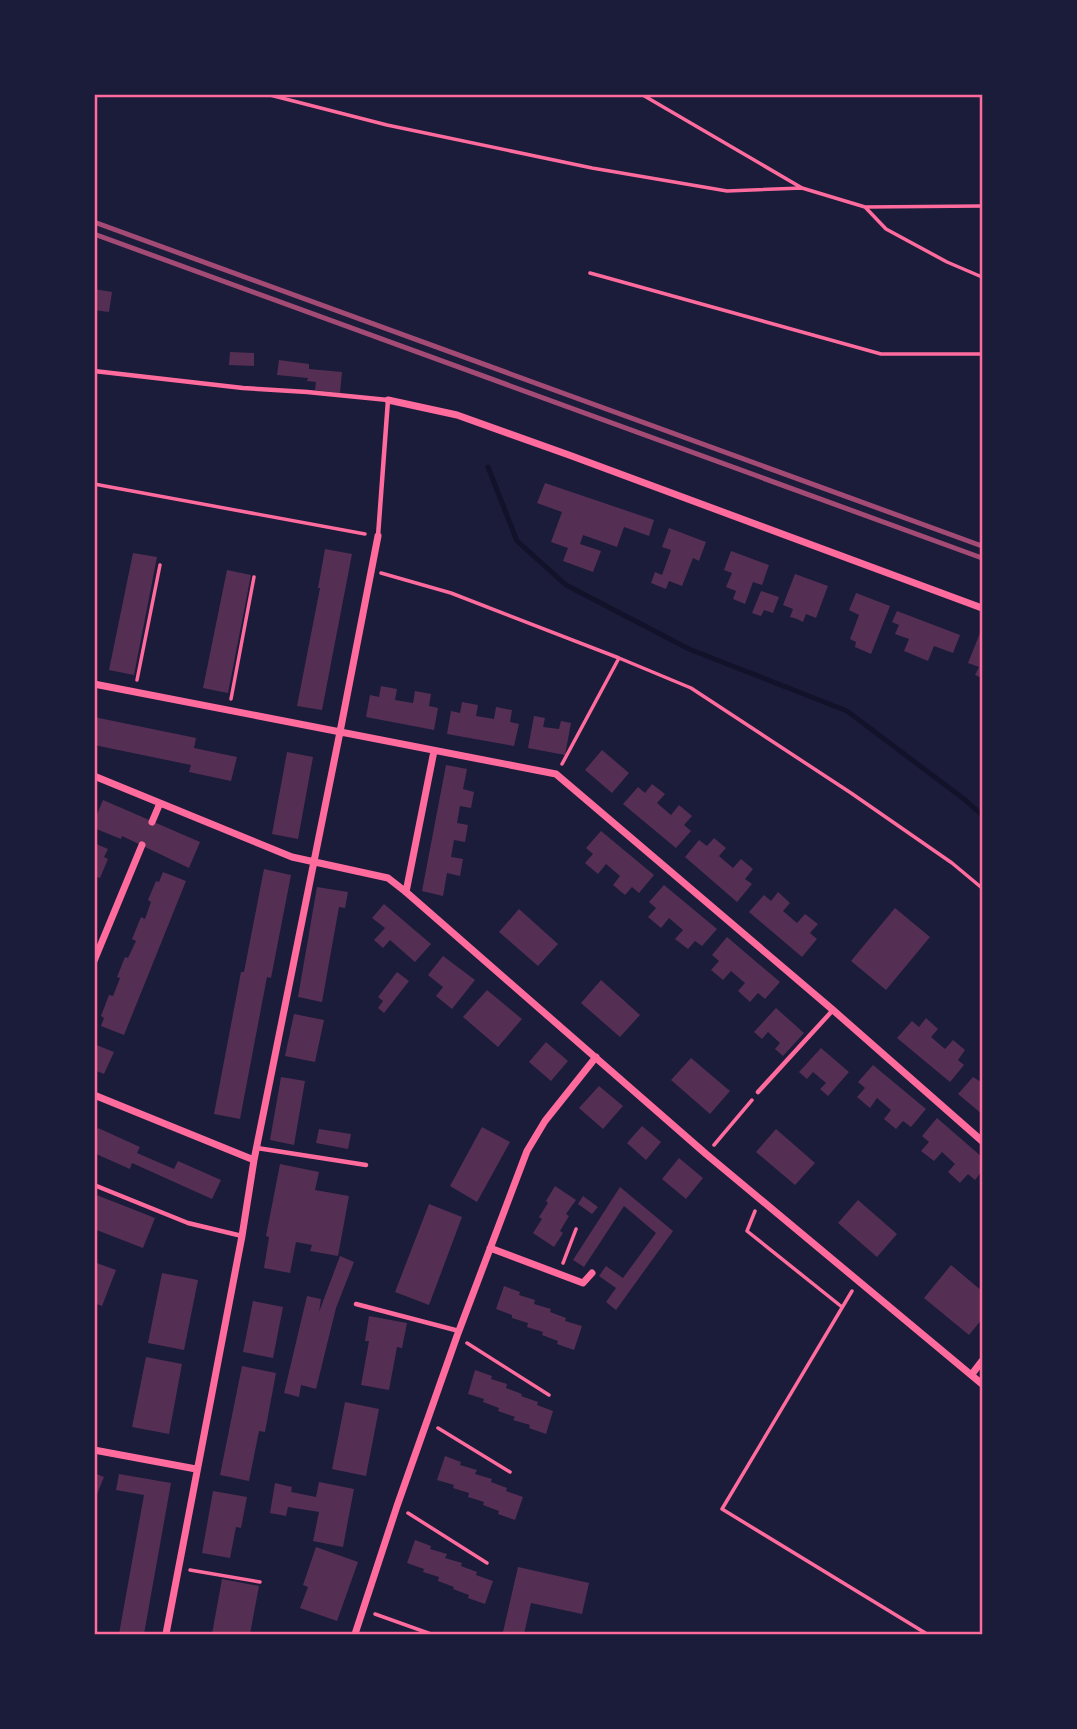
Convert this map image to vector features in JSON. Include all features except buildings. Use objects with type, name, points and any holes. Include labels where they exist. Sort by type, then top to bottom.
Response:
[{"type":"street","points":[[388,400],[457,415],[982,608]]},
{"type":"street","points":[[166,1634],[242,1236],[256,1148],[378,536]]},
{"type":"street","points":[[94,684],[556,774],[982,1141]]},
{"type":"street","points":[[406,892],[435,751]]},
{"type":"street","points":[[94,776],[292,857],[388,878],[706,1154],[982,1384]]},
{"type":"street","points":[[152,821],[160,803]]},
{"type":"street","points":[[94,961],[142,845]]},
{"type":"street","points":[[355,1634],[458,1333],[527,1150],[545,1121],[596,1057]]},
{"type":"street","points":[[94,1095],[254,1160]]},
{"type":"street","points":[[490,1248],[583,1283],[592,1273]]},
{"type":"street","points":[[972,1374],[982,1361]]},
{"type":"street","points":[[94,1450],[197,1469]]},
{"type":"lane","points":[[94,371],[243,388],[388,400],[378,536]]},
{"type":"lane","points":[[758,1092],[832,1010]]},
{"type":"lane","points":[[256,1148],[366,1165]]},
{"type":"lane","points":[[94,1185],[188,1223],[242,1236]]},
{"type":"lane","points":[[356,1304],[458,1333]]},
{"type":"path","points":[[266,94],[387,125],[632,175],[727,191],[802,188]]},
{"type":"path","points":[[641,94],[802,188],[865,207],[982,206]]},
{"type":"path","points":[[865,207],[887,229],[947,262],[982,277]]},
{"type":"path","points":[[590,273],[881,355],[982,354]]},
{"type":"path","points":[[94,484],[378,536]]},
{"type":"path","points":[[134,692],[160,565]]},
{"type":"path","points":[[372,570],[451,593],[691,688],[953,863],[982,888]]},
{"type":"path","points":[[229,711],[254,577]]},
{"type":"path","points":[[556,774],[619,658]]},
{"type":"path","points":[[706,1154],[758,1092]]},
{"type":"path","points":[[762,1201],[747,1231],[843,1307]]},
{"type":"path","points":[[559,1273],[576,1229]]},
{"type":"path","points":[[858,1280],[722,1509],[927,1634]]},
{"type":"path","points":[[458,1333],[549,1395]]},
{"type":"path","points":[[428,1422],[510,1472]]},
{"type":"path","points":[[397,1506],[487,1563]]},
{"type":"path","points":[[178,1568],[260,1582]]},
{"type":"path","points":[[363,1610],[431,1634]]},
{"type":"waterway","points":[[488,467],[517,541],[566,585],[689,649],[847,711],[982,815]]},
{"type":"railway","points":[[94,222],[982,546]]},
{"type":"railway","points":[[94,234],[982,558]]}]
